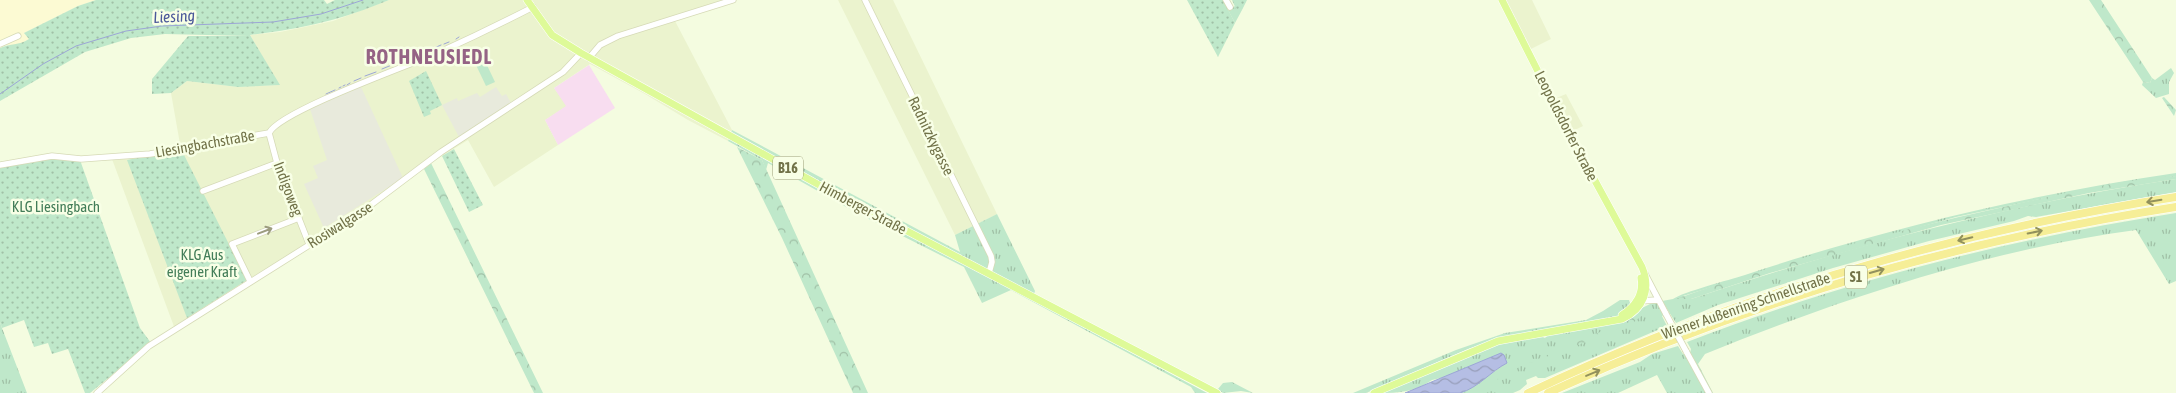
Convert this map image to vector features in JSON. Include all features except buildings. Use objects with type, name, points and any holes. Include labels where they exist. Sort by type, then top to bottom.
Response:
[{"type":"highway","name":"Wiener Außenring Schnellstraße","points":[[1528,393],[1635,345],[1727,310],[1825,278],[1920,250],[2026,224],[2176,198]]},
{"type":"highway","name":"Wiener Außenring Schnellstraße","points":[[1548,393],[1641,353],[1729,319],[1827,286],[1913,261],[2001,239],[2102,218],[2176,207]]},
{"type":"main road","name":"Himberger Straße","points":[[527,0],[530,8],[552,35],[581,54],[830,190],[1217,393]]},
{"type":"main road","name":"Leopoldsdorfer Straße","points":[[1502,0],[1569,133],[1645,273],[1644,286]]},
{"type":"main road","name":"Leopoldsdorfer Straße","points":[[1632,252],[1644,286]]},
{"type":"main road","points":[[1374,393],[1498,341],[1518,336],[1601,324],[1629,316],[1640,301],[1644,286]]},
{"type":"street","points":[[589,58],[600,45],[618,36],[732,0]]},
{"type":"street","name":"Radnitzkygasse","points":[[865,0],[991,256],[992,262],[989,273]]},
{"type":"street","points":[[1226,0],[1230,6]]},
{"type":"street","name":"Liesingbachstraße","points":[[0,165],[52,156],[81,159],[150,154],[269,133],[276,125],[320,102],[389,71],[440,52],[530,8]]},
{"type":"street","points":[[0,44],[18,36]]},
{"type":"street","name":"Rosiwalgasse","points":[[97,393],[149,346],[360,213],[441,152],[563,72],[581,54]]},
{"type":"street","name":"Indigoweg","points":[[269,133],[277,163],[309,244]]},
{"type":"street","points":[[203,191],[277,163]]},
{"type":"street","points":[[250,281],[232,244],[299,218]]},
{"type":"street","name":"Leopoldsdorfer Straße","points":[[1645,273],[1709,393]]},
{"type":"street","name":"Leopoldsdorfer Straße","points":[[1644,286],[1658,300]]},
{"type":"street","points":[[1640,301],[1658,300]]},
{"type":"shaded area","points":[[0,0],[96,0],[78,6],[24,33],[29,39],[19,45],[6,45],[0,48]]},
{"type":"shaded area","points":[[389,0],[723,0],[726,5],[675,21],[732,130],[728,141],[590,64],[554,88],[567,106],[545,120],[558,145],[494,187],[468,140],[431,163],[369,211],[176,332],[112,159],[180,144],[171,93],[187,81],[238,87],[279,85],[250,35],[280,32],[333,21]]},
{"type":"shaded area","points":[[838,0],[893,0],[997,214],[955,235]]},
{"type":"shaded area","points":[[1504,0],[1532,0],[1551,39],[1529,50]]},
{"type":"shaded area","points":[[589,65],[615,108],[558,145],[545,120],[566,106],[554,88]]},
{"type":"shaded area","points":[[361,87],[403,178],[324,228],[304,184],[318,178],[313,166],[327,160],[310,109]]},
{"type":"shaded area","points":[[496,87],[502,96],[506,94],[511,103],[459,137],[442,105],[457,98],[458,101],[477,93],[480,97]]},
{"type":"shaded area","points":[[1566,94],[1583,126],[1571,132],[1554,99]]},
{"type":"green space","points":[[96,0],[324,0],[327,4],[335,0],[389,0],[321,23],[250,35],[280,85],[238,87],[187,81],[171,93],[152,94],[152,79],[188,36],[249,36],[165,34],[131,38],[85,52],[0,101],[0,48],[18,44],[29,39],[24,33],[78,6]]},
{"type":"green space","points":[[1187,0],[1223,0],[1235,23],[1218,57]]},
{"type":"green space","points":[[1232,0],[1247,0],[1242,10],[1236,9]]},
{"type":"green space","points":[[2089,0],[2101,0],[2152,78],[2150,83],[2143,82]]},
{"type":"green space","points":[[1235,6],[1242,10],[1235,23],[1228,10]]},
{"type":"green space","points":[[485,61],[495,82],[486,86],[476,65]]},
{"type":"green space","points":[[2171,68],[2174,73],[2169,82],[2169,94],[2156,98],[2142,85],[2143,82],[2150,83],[2152,78],[2155,80]]},
{"type":"green space","points":[[426,71],[442,105],[430,111],[431,114],[424,117],[409,81]]},
{"type":"green space","points":[[2164,97],[2176,110],[2174,116],[2162,98]]},
{"type":"green space","points":[[732,130],[960,252],[955,235],[997,214],[1035,291],[1032,300],[1207,393],[1195,393],[1191,387],[1011,290],[982,303],[964,267],[855,212],[768,163],[766,170],[762,160],[728,141]]},
{"type":"green space","points":[[737,147],[762,160],[868,393],[853,393],[782,238]]},
{"type":"green space","name":"KLG Aus eigener Kraft","points":[[181,149],[247,280],[187,318],[127,160]]},
{"type":"green space","points":[[454,149],[483,205],[469,212],[442,156]]},
{"type":"green space","name":"KLG Liesingbach","points":[[48,159],[80,160],[140,328],[151,343],[90,393],[85,393],[68,349],[52,354],[48,343],[34,347],[24,320],[2,328],[0,322],[0,167]]},
{"type":"green space","points":[[431,163],[543,393],[534,393],[424,169]]},
{"type":"green space","points":[[2176,173],[2176,176],[2083,190],[1956,217],[1779,266],[1683,296],[1691,299],[1811,261],[1931,228],[2053,201],[2176,179],[2176,192],[2036,217],[2028,216],[1929,241],[1833,268],[1718,305],[1676,323],[1662,301],[1797,258],[1904,228],[2067,191]]},
{"type":"green space","points":[[2176,176],[2176,179],[2089,193],[1941,225],[1770,273],[1691,299],[1676,299],[1799,259],[1925,225],[2092,188],[2134,180]]},
{"type":"green space","points":[[2176,213],[2176,281],[2169,284],[2136,230],[2025,250],[1971,263],[1863,295],[1757,333],[1705,354],[1698,364],[1713,393],[1711,393],[1690,353],[1691,349],[1687,342],[1747,320],[1867,281],[1990,249]]},
{"type":"green space","points":[[1620,300],[1629,300],[1631,306],[1616,317],[1504,337],[1468,349],[1366,393],[1353,393],[1456,350],[1505,333],[1586,320]]},
{"type":"green space","points":[[1657,302],[1667,326],[1545,378],[1538,378],[1536,376],[1526,380],[1527,384],[1513,393],[1460,393],[1506,363],[1432,380],[1407,391],[1379,393],[1498,344],[1540,336],[1545,338],[1549,334],[1608,325]]},
{"type":"green space","points":[[1646,312],[1634,322],[1534,363],[1521,365],[1510,375],[1488,386],[1518,364],[1536,360]]},
{"type":"green space","points":[[0,322],[2,328],[27,393],[0,393]]},
{"type":"green space","points":[[1678,346],[1683,354],[1685,354],[1706,393],[1667,393],[1657,375],[1618,393],[1562,393],[1640,362],[1652,354]]},
{"type":"green space","points":[[1232,382],[1253,393],[1241,391],[1223,393],[1218,389],[1223,383]]},
{"type":"water","points":[[1501,353],[1504,355],[1507,363],[1467,391],[1460,393],[1405,393]]},
{"type":"waterway","name":"Liesing","points":[[0,94],[43,64],[76,46],[126,31],[162,26],[273,22],[321,14],[363,0]]},
{"type":"waterway","points":[[444,44],[449,42]]},
{"type":"waterway","points":[[427,51],[441,45]]},
{"type":"waterway","points":[[382,69],[404,60]]},
{"type":"waterway","points":[[365,76],[376,72]]},
{"type":"waterway","points":[[354,81],[361,78]]},
{"type":"waterway","points":[[326,94],[335,90]]},
{"type":"district","name":"ROTHNEUSIEDL","points":[[429,57]]}]
